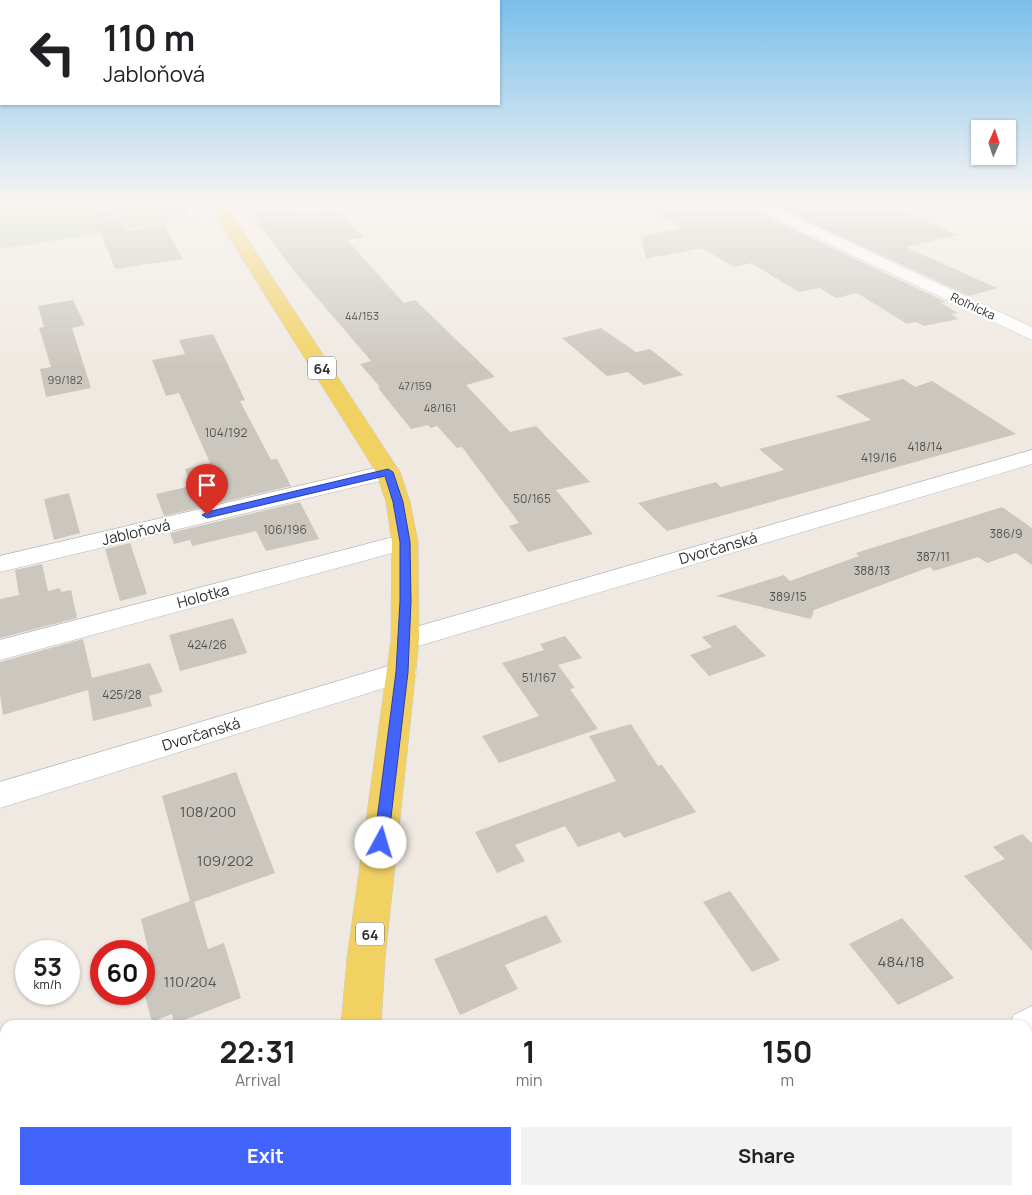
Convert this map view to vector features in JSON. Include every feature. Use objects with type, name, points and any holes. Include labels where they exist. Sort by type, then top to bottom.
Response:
[{"type":"main road","name":"64","points":[[251,258],[388,472],[398,502],[405,542],[403,656],[366,959],[361,1020]]},
{"type":"street","name":"Roľnícka","points":[[870,258],[1032,334]]},
{"type":"street","name":"Dvorčanská","points":[[0,795],[403,656],[1032,457]]},
{"type":"street","name":"Jabloňová","points":[[0,564],[388,472]]},
{"type":"street","name":"Holotka","points":[[0,650],[405,542]]},
{"type":"building","points":[[111,258],[183,259],[115,269]]},
{"type":"building","points":[[284,258],[363,258],[404,303],[415,300],[495,377],[466,385],[510,432],[536,426],[590,482],[556,490],[593,534],[528,552],[509,526],[519,523],[462,447],[457,448],[437,426],[431,428],[428,425],[411,429],[378,388],[380,387],[360,364],[371,361]]},
{"type":"building","points":[[718,258],[852,258],[946,302],[941,303],[958,313],[951,314],[959,319],[924,326],[916,322],[907,324],[857,293],[836,298],[820,288],[799,292],[751,263],[734,267]]},
{"type":"building","points":[[887,258],[930,258],[997,288],[969,296]]},
{"type":"building","points":[[73,300],[85,325],[72,328],[91,388],[46,397],[40,369],[51,367],[39,328],[44,327],[38,306]]},
{"type":"building","points":[[601,328],[636,352],[650,349],[683,375],[644,385],[628,372],[607,376],[562,338]]},
{"type":"building","points":[[213,334],[245,400],[240,401],[271,460],[277,459],[291,486],[164,516],[156,494],[191,486],[185,469],[210,463],[179,393],[166,396],[152,360],[185,354],[179,340]]},
{"type":"building","points":[[903,379],[915,387],[932,381],[1016,434],[667,531],[638,503],[716,482],[721,487],[784,470],[759,449],[871,420],[836,396]]},
{"type":"building","points":[[69,493],[80,533],[54,540],[44,499]]},
{"type":"building","points":[[300,502],[319,539],[266,551],[256,531],[192,546],[190,540],[174,544],[170,533]]},
{"type":"building","points":[[1002,507],[1032,528],[1032,565],[1016,553],[987,563],[978,557],[934,571],[930,567],[814,610],[811,619],[716,596],[784,575],[790,581],[859,556],[856,553]]},
{"type":"building","points":[[130,543],[147,594],[120,601],[105,549]]},
{"type":"building","points":[[42,564],[48,591],[60,588],[61,592],[71,590],[77,618],[0,638],[0,599],[19,595],[15,570]]},
{"type":"building","points":[[233,618],[247,653],[180,671],[169,635]]},
{"type":"building","points":[[735,625],[766,656],[709,676],[690,655],[712,647],[702,637]]},
{"type":"building","points":[[565,636],[582,658],[558,665],[575,688],[570,689],[598,729],[499,763],[482,736],[539,716],[502,663],[544,650],[540,644]]},
{"type":"building","points":[[83,639],[92,678],[150,663],[163,692],[149,696],[152,706],[93,721],[88,690],[3,715],[0,695],[0,662]]},
{"type":"building","points":[[631,724],[658,766],[662,765],[696,812],[624,838],[620,832],[578,847],[565,826],[515,845],[525,861],[497,873],[475,832],[616,781],[589,736]]},
{"type":"building","points":[[236,772],[275,873],[194,902],[208,949],[224,943],[241,998],[184,1020],[173,1020],[172,1014],[157,1020],[151,1020],[147,1005],[155,1005],[155,940],[146,940],[141,919],[190,901],[162,796]]},
{"type":"building","points":[[1022,834],[1032,843],[1032,951],[964,876],[1005,859],[993,847]]},
{"type":"building","points":[[730,891],[780,960],[752,972],[703,902]]},
{"type":"building","points":[[546,915],[562,942],[505,965],[518,989],[460,1015],[434,959]]},
{"type":"building","points":[[902,918],[954,978],[898,1005],[849,944]]},
{"type":"route","points":[[207,515],[388,472],[398,502],[405,542],[406,601],[402,672],[381,843]]}]
